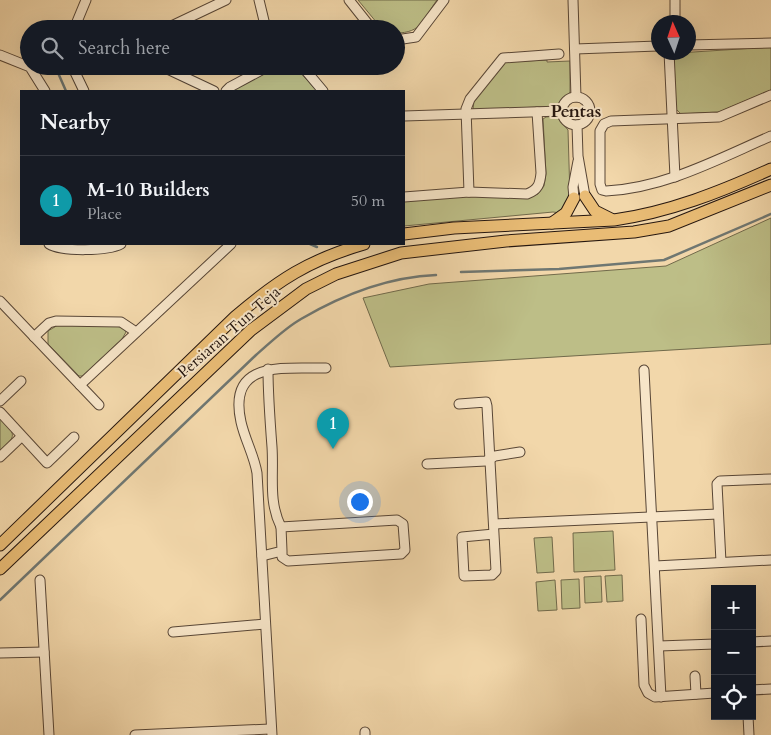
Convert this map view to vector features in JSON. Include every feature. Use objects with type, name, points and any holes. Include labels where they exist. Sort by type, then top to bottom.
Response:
[{"type":"main road","name":"Persiaran Tun Teja","points":[[0,569],[251,330],[306,289],[336,274],[401,253],[506,241],[680,206],[771,169]]},
{"type":"main road","name":"Persiaran Tun Teja","points":[[405,234],[454,228],[550,224],[634,232],[669,226],[771,185]]},
{"type":"main road","points":[[580,197],[595,211],[614,220]]},
{"type":"main road","points":[[550,224],[566,213],[580,197]]},
{"type":"main road","points":[[580,197],[582,226]]},
{"type":"main road","name":"Persiaran Tun Teja","points":[[0,545],[235,317],[270,287],[328,254],[360,245]]},
{"type":"street","points":[[78,20],[86,0]]},
{"type":"street","points":[[180,20],[207,4],[226,0]]},
{"type":"street","points":[[259,0],[264,20]]},
{"type":"street","points":[[349,0],[365,20]]},
{"type":"street","points":[[405,39],[416,37],[444,0]]},
{"type":"street","points":[[574,0],[576,97]]},
{"type":"street","points":[[675,0],[676,15]]},
{"type":"street","points":[[696,45],[771,43]]},
{"type":"street","points":[[575,49],[651,46]]},
{"type":"street","points":[[469,192],[466,114],[470,99],[502,58],[509,56],[559,54]]},
{"type":"street","points":[[0,55],[20,63]]},
{"type":"street","points":[[669,60],[675,177]]},
{"type":"street","points":[[35,75],[44,90]]},
{"type":"street","points":[[76,75],[84,90]]},
{"type":"street","points":[[180,75],[212,90]]},
{"type":"street","points":[[227,90],[230,86],[252,75]]},
{"type":"street","points":[[310,75],[322,90]]},
{"type":"street","points":[[771,95],[719,117],[611,121],[604,124],[600,131],[600,184],[602,190],[606,192],[648,186],[675,177],[771,136]]},
{"type":"street","points":[[576,97],[586,101],[590,112],[587,119],[577,125],[566,122],[562,111],[567,100],[576,97]]},
{"type":"street","points":[[405,116],[562,111]]},
{"type":"street","points":[[405,197],[469,192],[527,194],[534,191],[540,183],[541,173],[537,112]]},
{"type":"street","points":[[577,125],[580,197]]},
{"type":"street","points":[[52,245],[62,248],[109,248],[118,245]]},
{"type":"street","points":[[80,385],[230,245]]},
{"type":"street","points":[[0,301],[99,406]]},
{"type":"street","points":[[34,337],[56,321],[121,322],[136,332]]},
{"type":"street","points":[[134,735],[271,732],[262,556],[255,464],[242,425],[241,391],[248,379],[268,369],[326,368]]},
{"type":"street","points":[[268,369],[272,502],[281,527],[282,557],[286,560],[313,560],[401,554],[405,550],[403,524],[397,520],[281,527]]},
{"type":"street","points":[[644,370],[661,697]]},
{"type":"street","points":[[0,401],[21,381]]},
{"type":"street","points":[[460,404],[486,402],[494,524],[495,574],[464,576],[462,537],[494,534]]},
{"type":"street","points":[[0,412],[47,463],[74,437]]},
{"type":"street","points":[[0,457],[21,437]]},
{"type":"street","points":[[427,464],[486,462],[490,458],[520,452]]},
{"type":"street","points":[[721,562],[717,484],[720,481],[771,479]]},
{"type":"street","points":[[259,515],[275,513]]},
{"type":"street","points":[[494,524],[718,514]]},
{"type":"street","points":[[262,556],[282,551]]},
{"type":"street","points":[[655,566],[771,560]]},
{"type":"street","points":[[40,580],[49,735]]},
{"type":"street","points":[[641,619],[645,689],[651,696],[711,693]]},
{"type":"street","points":[[173,632],[265,624]]},
{"type":"street","points":[[642,635],[658,635]]},
{"type":"street","points":[[756,642],[771,641]]},
{"type":"street","points":[[659,646],[711,644]]},
{"type":"street","points":[[0,653],[44,652]]},
{"type":"street","points":[[695,676],[696,694]]},
{"type":"street","points":[[756,690],[771,689]]},
{"type":"street","points":[[748,720],[749,735]]},
{"type":"green space","points":[[358,0],[437,0],[421,24],[411,31],[405,32],[405,20],[375,20]]},
{"type":"green space","points":[[771,47],[771,90],[719,112],[681,114],[676,109],[674,60],[696,60],[696,52]]},
{"type":"green space","points":[[547,60],[547,62],[570,61],[570,92],[560,106],[473,110],[474,100],[504,62]]},
{"type":"green space","points":[[261,75],[302,75],[316,90],[235,90],[235,87]]},
{"type":"green space","points":[[556,116],[568,130],[570,197],[561,213],[553,212],[405,226],[405,201],[470,196],[528,197],[538,194],[544,186],[546,174],[543,119]]},
{"type":"green space","points":[[771,218],[771,344],[390,367],[363,298],[429,284],[666,266]]},
{"type":"green space","points":[[58,325],[116,326],[124,328],[126,332],[122,339],[83,376],[79,376],[48,344],[48,331]]},
{"type":"green space","points":[[0,418],[12,432],[12,438],[0,451]]},
{"type":"green space","points":[[613,531],[615,570],[574,572],[573,533]]},
{"type":"green space","points":[[552,537],[554,572],[537,573],[534,538]]},
{"type":"green space","points":[[622,575],[623,601],[607,602],[605,576]]},
{"type":"green space","points":[[601,576],[602,602],[585,603],[584,577]]},
{"type":"green space","points":[[579,579],[580,608],[562,609],[561,580]]},
{"type":"green space","points":[[555,580],[557,610],[538,611],[536,582]]},
{"type":"waterway","points":[[59,75],[66,90]]},
{"type":"waterway","points":[[461,272],[559,269],[664,260],[771,214]]},
{"type":"waterway","points":[[312,245],[317,247]]},
{"type":"waterway","points":[[0,600],[256,355],[289,327],[317,310],[349,295],[400,279],[436,275]]},
{"type":"place","name":"M-10 Builders","points":[[333,449]]},
{"type":"district","name":"Pentas","points":[[576,111]]}]
